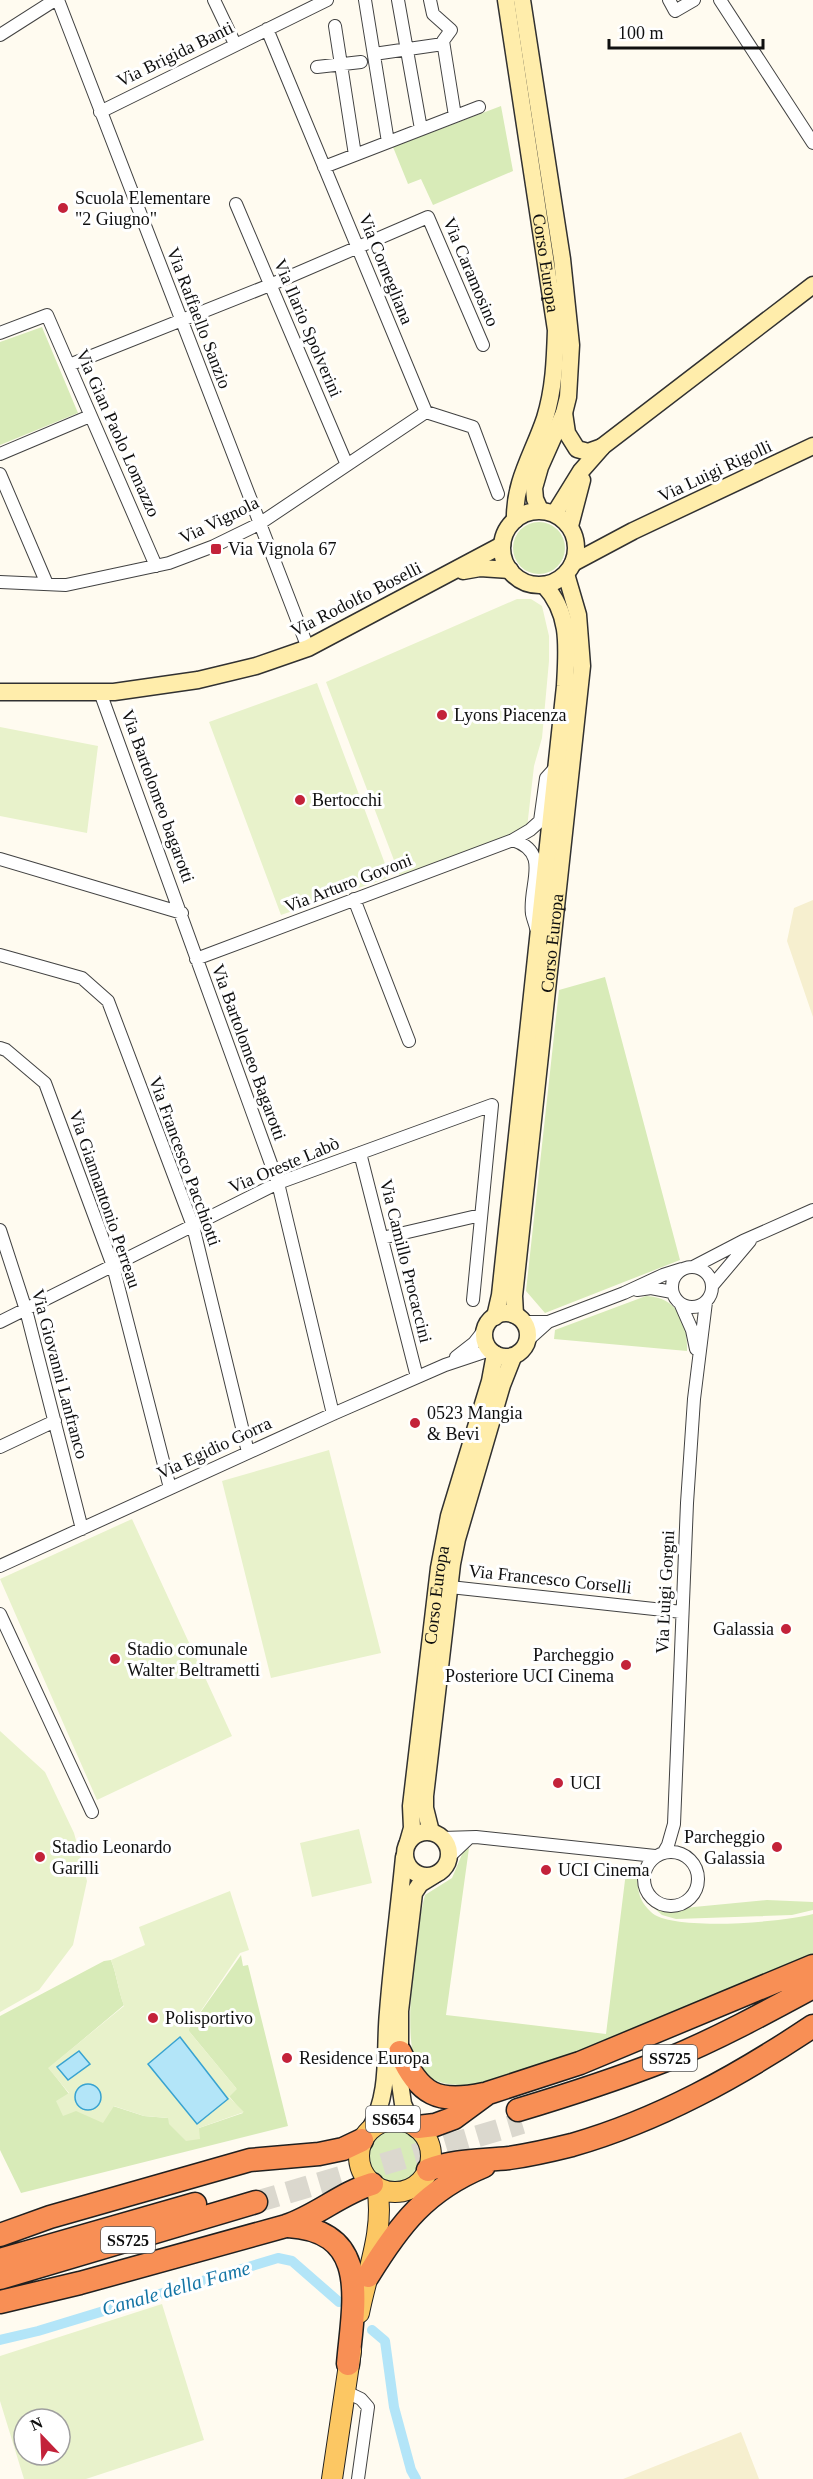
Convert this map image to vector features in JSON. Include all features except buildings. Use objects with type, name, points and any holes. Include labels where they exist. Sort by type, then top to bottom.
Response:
[{"type":"highway","points":[[400,2052],[415,2079],[430,2092],[449,2099],[462,2098],[488,2092],[580,2062],[813,1966]]},
{"type":"highway","name":"SS725","points":[[813,1987],[735,2029],[666,2060],[520,2116],[577,2106],[674,2072],[744,2040],[813,2001]]},
{"type":"highway","points":[[428,2170],[446,2165],[512,2157],[571,2145],[627,2126],[756,2064],[813,2026]]},
{"type":"highway","points":[[415,2126],[435,2125],[454,2118],[488,2092]]},
{"type":"highway","points":[[0,2235],[50,2217],[250,2160],[319,2154],[344,2149],[366,2134]]},
{"type":"highway","points":[[368,2276],[398,2230],[422,2204],[442,2187],[467,2173],[512,2157]]},
{"type":"highway","points":[[0,2302],[80,2283],[286,2226],[305,2220],[356,2188],[375,2186]]},
{"type":"highway","name":"SS725","points":[[0,2260],[256,2195],[0,2277]]},
{"type":"highway","points":[[286,2226],[311,2228],[318,2231],[336,2243],[348,2261],[353,2282],[348,2364]]},
{"type":"main road","name":"Corso Europa","points":[[506,0],[556,330],[549,402],[517,487],[515,520]]},
{"type":"main road","name":"Corso Europa","points":[[522,0],[572,345],[568,397],[564,413],[536,480],[534,495],[548,512]]},
{"type":"main road","points":[[548,512],[603,446],[813,285]]},
{"type":"main road","name":"Corso Europa","points":[[564,413],[567,433],[577,449],[588,452],[603,446]]},
{"type":"main road","name":"Via Luigi Rigolli","points":[[570,569],[633,531],[813,447]]},
{"type":"main road","points":[[544,585],[560,579],[570,569],[576,556],[573,532],[588,462]]},
{"type":"main road","points":[[510,570],[505,562],[502,545],[504,535],[522,514],[548,512],[573,532]]},
{"type":"main road","name":"Via Luigi Rigolli","points":[[573,532],[602,541],[633,531]]},
{"type":"main road","name":"Via Rodolfo Boselli","points":[[0,692],[100,692],[198,680],[256,666],[308,648],[502,545]]},
{"type":"main road","name":"Via Rodolfo Boselli","points":[[445,576],[480,568],[510,570],[519,579],[531,584],[544,585]]},
{"type":"main road","name":"Corso Europa","points":[[437,1835],[425,1808],[425,1796],[457,1539],[502,1384],[513,1357],[523,1350],[528,1340],[528,1331],[520,1318],[514,1296],[582,666],[578,615],[570,569]]},
{"type":"main road","name":"Corso Europa","points":[[366,2134],[381,2106],[386,2085],[387,2016],[406,1849],[412,1828],[411,1806],[439,1568],[449,1516],[490,1381],[493,1352],[485,1340],[500,1295],[565,686],[565,640],[560,606],[544,585]]},
{"type":"main road","points":[[490,1323],[508,1313],[520,1318]]},
{"type":"main road","points":[[493,1352],[513,1357]]},
{"type":"main road","points":[[418,1833],[437,1835],[447,1844],[449,1857],[444,1869],[433,1876],[420,1876],[414,1873],[406,1863],[406,1849],[418,1833]]},
{"type":"main road","name":"SS654","points":[[415,2126],[401,2094],[401,1990],[412,1901],[420,1884],[433,1876]]},
{"type":"main road","name":"SS654","points":[[332,2479],[348,2364],[375,2245],[379,2207],[375,2186],[364,2175],[359,2164],[358,2152],[366,2134],[378,2123],[395,2119],[415,2126],[426,2136],[431,2159],[428,2170],[416,2185],[407,2190],[390,2215],[375,2245]]},
{"type":"main road","points":[[375,2186],[387,2191],[407,2190]]},
{"type":"street","points":[[0,35],[57,0]]},
{"type":"street","name":"Via Raffaello Sanzio","points":[[57,0],[308,648]]},
{"type":"street","points":[[214,0],[235,44]]},
{"type":"street","name":"Via Brigida Banti","points":[[100,112],[327,0]]},
{"type":"street","points":[[365,0],[388,142]]},
{"type":"street","points":[[398,0],[421,129]]},
{"type":"street","points":[[430,0],[433,14],[451,30],[443,44],[455,116]]},
{"type":"street","points":[[669,0],[675,11],[694,0]]},
{"type":"street","points":[[720,0],[813,143]]},
{"type":"street","points":[[334,26],[355,155]]},
{"type":"street","name":"Via Cornegliana","points":[[267,29],[426,412]]},
{"type":"street","points":[[374,54],[443,44]]},
{"type":"street","points":[[317,67],[361,62]]},
{"type":"street","points":[[324,167],[479,107]]},
{"type":"street","name":"Via Ilario Spolverini","points":[[236,204],[347,465]]},
{"type":"street","name":"Via Caramosino","points":[[358,248],[428,217],[483,345]]},
{"type":"street","points":[[69,365],[358,248]]},
{"type":"street","name":"Via Gian Paolo Lomazzo","points":[[0,333],[47,315],[156,566]]},
{"type":"street","points":[[426,412],[473,427],[498,494]]},
{"type":"street","name":"Via Vignola","points":[[0,582],[66,585],[156,566],[214,546],[259,524],[426,412]]},
{"type":"street","points":[[0,454],[90,416]]},
{"type":"street","points":[[0,474],[47,584]]},
{"type":"street","name":"Via Bartolomeo bagarotti","points":[[100,692],[182,913]]},
{"type":"street","name":"Via Arturo Govoni","points":[[196,959],[513,840],[540,821],[546,778],[556,767]]},
{"type":"street","points":[[513,840],[525,845],[535,858],[532,913],[538,934]]},
{"type":"street","points":[[0,859],[182,913]]},
{"type":"street","points":[[354,900],[409,1041]]},
{"type":"street","name":"Via Bartolomeo Bagarotti","points":[[182,913],[196,959],[278,1183],[333,1414]]},
{"type":"street","name":"Via Francesco Pacchiotti","points":[[0,955],[82,978],[108,1000],[193,1226],[248,1452]]},
{"type":"street","name":"Via Giannantonio Perreau","points":[[0,1048],[6,1050],[45,1083],[113,1266],[170,1488]]},
{"type":"street","name":"Via Oreste Labò","points":[[0,1322],[278,1183],[492,1106],[482,1215]]},
{"type":"street","name":"Via Camillo Procaccini","points":[[360,1153],[417,1377]]},
{"type":"street","points":[[763,1231],[739,1252],[712,1286],[706,1302],[694,1308],[681,1305],[672,1292],[673,1278],[688,1268],[763,1231],[813,1210]]},
{"type":"street","points":[[382,1238],[482,1215],[473,1300]]},
{"type":"street","name":"Via Giovanni Lanfranco","points":[[0,1230],[26,1310],[82,1529]]},
{"type":"street","points":[[528,1340],[548,1322],[624,1293],[663,1275],[688,1268],[704,1271],[712,1286]]},
{"type":"street","points":[[624,1293],[651,1288],[672,1292]]},
{"type":"street","name":"Via Luigi Gorgni","points":[[660,1854],[669,1845],[674,1824],[682,1612],[698,1362],[706,1302]]},
{"type":"street","name":"Via Luigi Gorgni","points":[[681,1305],[692,1330],[698,1362]]},
{"type":"street","points":[[520,1318],[548,1322]]},
{"type":"street","name":"Via Egidio Gorra","points":[[445,1365],[474,1343],[490,1323]]},
{"type":"street","name":"Via Egidio Gorra","points":[[0,1566],[417,1377],[445,1365],[493,1352]]},
{"type":"street","points":[[0,1447],[55,1421]]},
{"type":"street","name":"Via Francesco Corselli","points":[[450,1587],[682,1612]]},
{"type":"street","points":[[0,1614],[92,1812]]},
{"type":"street","name":"Via Luigi Gorgni","points":[[674,1824],[682,1854]]},
{"type":"street","points":[[437,1835],[630,1854],[660,1854],[674,1851],[682,1854],[696,1867],[698,1876],[694,1894],[679,1905],[670,1906],[654,1900],[645,1886],[645,1870],[660,1854]]},
{"type":"street","points":[[449,1857],[470,1837]]},
{"type":"street","points":[[630,1854],[645,1870]]},
{"type":"street","points":[[344,2391],[361,2399],[368,2407],[358,2479]]},
{"type":"shaded area","points":[[813,900],[813,1017],[787,941],[794,908]]},
{"type":"shaded area","points":[[741,2432],[759,2479],[623,2479]]},
{"type":"green space","points":[[501,106],[513,171],[433,205],[421,179],[408,184],[393,147]]},
{"type":"green space","points":[[42,327],[78,413],[0,445],[0,342]]},
{"type":"green space","points":[[539,522],[549,524],[557,530],[563,538],[565,548],[563,558],[557,566],[549,572],[539,574],[529,572],[521,566],[515,558],[513,548],[515,538],[521,530],[529,524]]},
{"type":"green space","name":"Lyons Piacenza","points":[[517,599],[531,599],[542,606],[549,636],[542,738],[534,766],[527,828],[400,876],[326,682]]},
{"type":"green space","name":"Bertocchi","points":[[317,683],[390,877],[281,915],[209,722]]},
{"type":"green space","points":[[0,727],[98,746],[87,833],[0,816]]},
{"type":"green space","points":[[605,977],[680,1260],[545,1313],[526,1291],[559,990]]},
{"type":"green space","points":[[646,1296],[666,1301],[679,1313],[686,1331],[687,1351],[554,1339],[555,1330]]},
{"type":"green space","points":[[329,1450],[381,1653],[271,1678],[222,1481]]},
{"type":"green space","name":"Stadio comunale Walter Beltrametti","points":[[132,1519],[232,1736],[97,1800],[0,1579]]},
{"type":"green space","name":"Stadio Leonardo Garilli","points":[[0,1731],[45,1772],[74,1833],[87,1881],[73,1945],[39,1990],[0,2012]]},
{"type":"green space","points":[[359,1829],[372,1883],[312,1897],[300,1843]]},
{"type":"green space","points":[[469,1848],[446,2015],[606,2034],[627,1864],[634,1866],[645,1906],[662,1918],[703,1924],[729,1924],[779,1920],[813,1914],[813,1961],[660,2022],[519,2074],[468,2085],[437,2081],[423,2071],[416,2060],[411,2038],[411,1997],[418,1929],[425,1895],[452,1878],[463,1852]]},
{"type":"green space","name":"Polisportivo","points":[[230,1891],[249,1950],[240,1953],[188,2030],[237,2089],[229,2097],[244,2112],[199,2128],[200,2139],[186,2141],[169,2124],[168,2118],[144,2116],[114,2106],[103,2123],[76,2111],[63,2116],[56,2101],[69,2093],[48,2068],[124,2006],[111,1960],[145,1945],[139,1927]]},
{"type":"green space","points":[[767,1900],[813,1902],[813,1910],[792,1915],[676,1919],[662,1915],[647,1902],[659,1909],[669,1911]]},
{"type":"green space","points":[[241,1955],[243,1966],[248,1965],[288,2126],[21,2193],[0,2150],[0,2016],[104,1961],[111,1960],[124,2005],[49,2068],[69,2094],[76,2111],[113,2106],[144,2116],[168,2118],[199,2128],[243,2113],[229,2096],[236,2088],[188,2030]]},
{"type":"green space","points":[[390,2129],[400,2129],[410,2133],[418,2141],[422,2156],[418,2171],[410,2179],[400,2183],[390,2183],[380,2179],[372,2171],[368,2161],[368,2151],[372,2141],[380,2133]]},
{"type":"green space","points":[[162,2304],[204,2440],[86,2479],[24,2479],[20,2467],[72,2467],[72,2407],[12,2407],[12,2440],[0,2401],[0,2356]]},
{"type":"water","points":[[180,2037],[228,2099],[197,2124],[148,2064]]},
{"type":"water","points":[[79,2051],[90,2064],[68,2080],[57,2067]]},
{"type":"water","points":[[88,2084],[98,2087],[101,2097],[98,2107],[88,2110],[78,2107],[75,2097],[78,2087]]},
{"type":"waterway","name":"Canale della Fame","points":[[0,2340],[38,2331],[278,2258],[292,2261],[339,2302]]},
{"type":"waterway","points":[[372,2330],[385,2341],[394,2407],[411,2470],[416,2479]]},
{"type":"tunnel","points":[[256,2202],[522,2123]]},
{"type":"place","name":"Scuola Elementare \"2 Giugno\"","points":[[63,208]]},
{"type":"place","name":"Via Vignola 67","points":[[216,549]]},
{"type":"place","name":"Lyons Piacenza","points":[[442,715]]},
{"type":"place","name":"Bertocchi","points":[[300,800]]},
{"type":"place","name":"0523 Mangia & Bevi","points":[[415,1423]]},
{"type":"place","name":"Galassia","points":[[786,1629]]},
{"type":"place","name":"Stadio comunale Walter Beltrametti","points":[[115,1659]]},
{"type":"place","name":"Parcheggio Posteriore UCI Cinema","points":[[626,1665]]},
{"type":"place","name":"UCI","points":[[558,1783]]},
{"type":"place","name":"Parcheggio Galassia","points":[[777,1847]]},
{"type":"place","name":"Stadio Leonardo Garilli","points":[[40,1857]]},
{"type":"place","name":"UCI Cinema","points":[[546,1870]]},
{"type":"place","name":"Polisportivo","points":[[153,2018]]},
{"type":"place","name":"Residence Europa","points":[[287,2058]]}]
